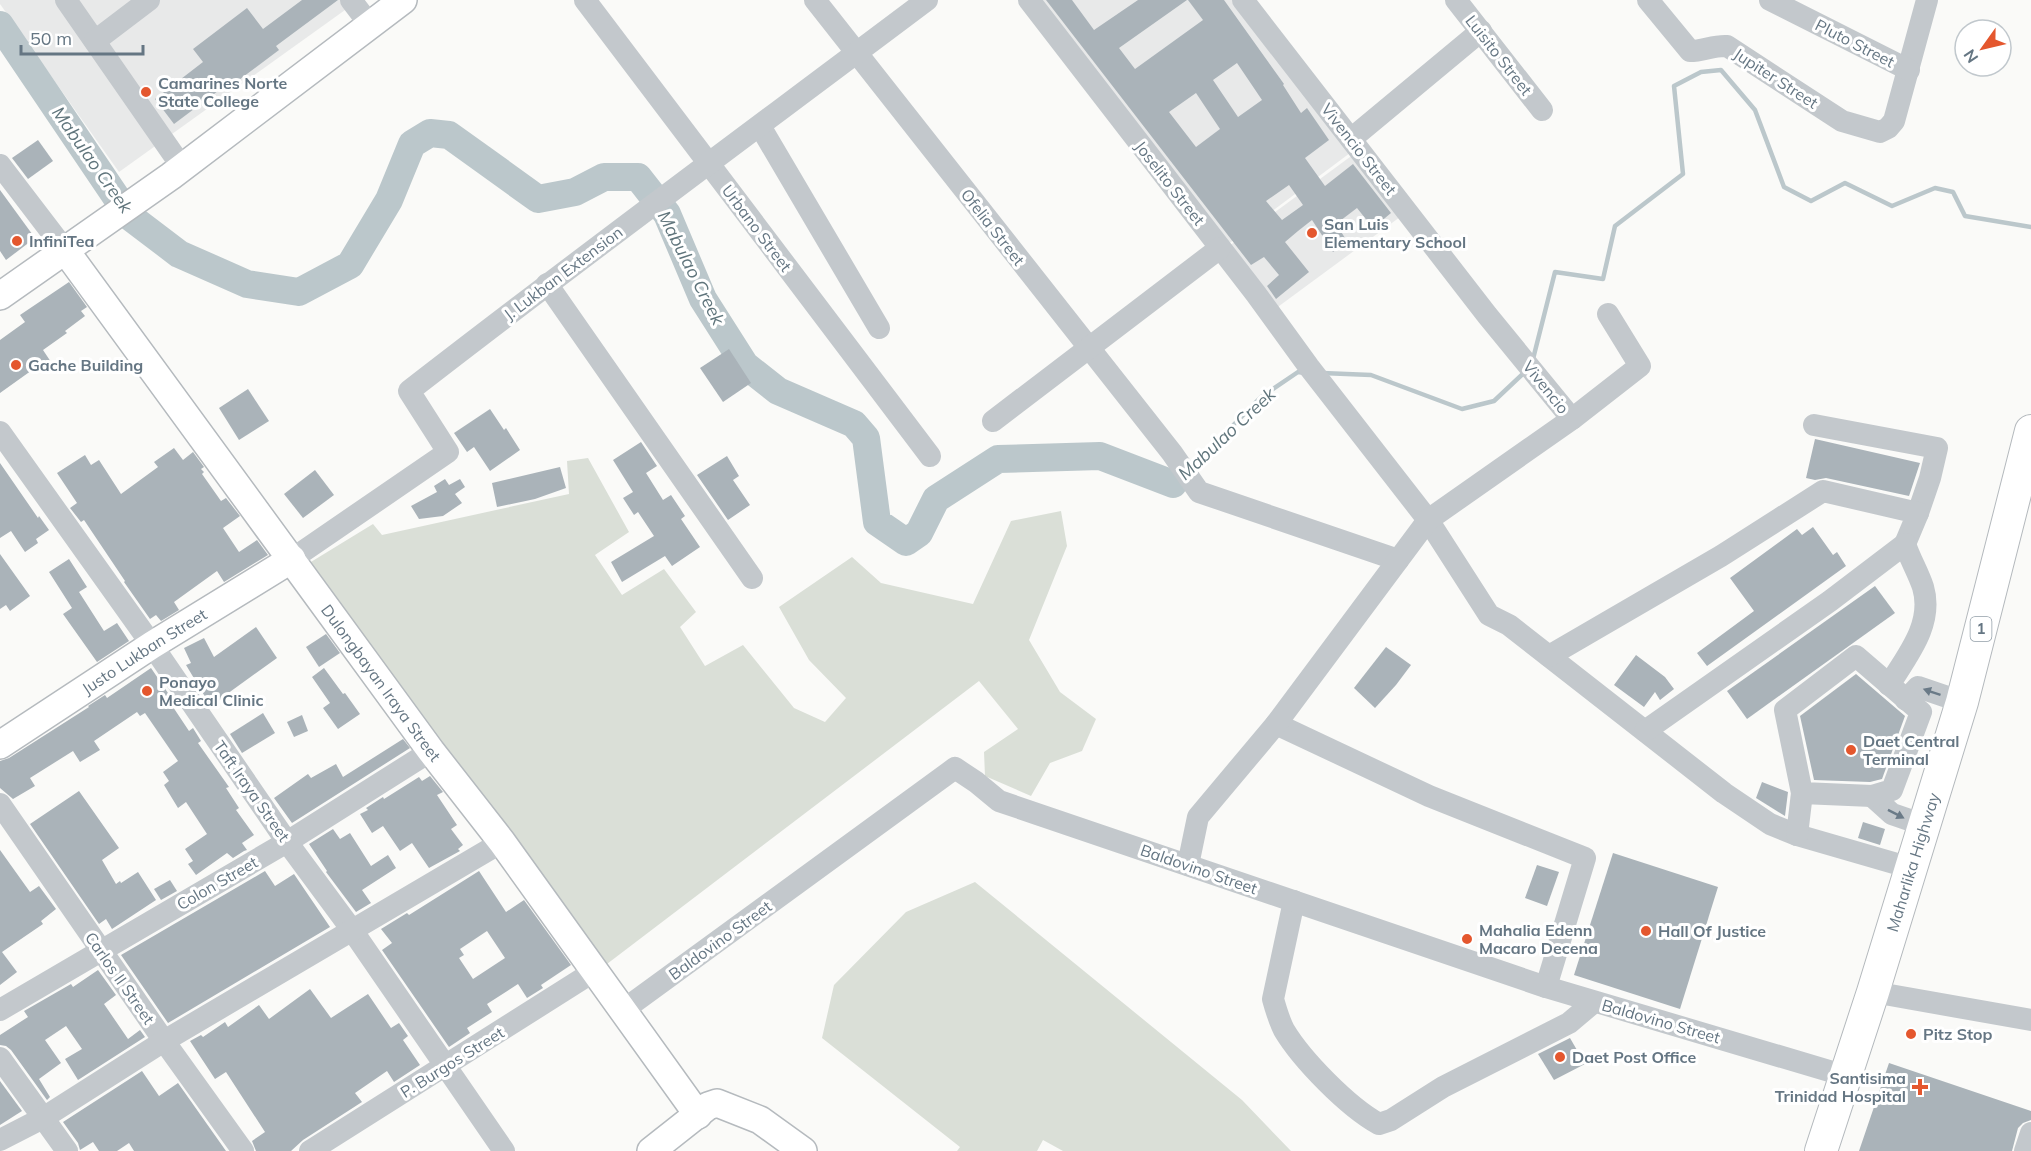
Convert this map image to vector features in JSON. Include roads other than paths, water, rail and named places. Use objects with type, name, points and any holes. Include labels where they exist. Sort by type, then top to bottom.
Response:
[{"type":"highway","name":"Maharlika Highway","points":[[1821,1151],[1873,992],[1962,702],[2031,431]]},
{"type":"main road","points":[[0,296],[182,167],[403,0]]},
{"type":"main road","name":"Dulongbayan Iraya Street","points":[[65,250],[431,751],[502,842],[593,972],[698,1115]]},
{"type":"main road","name":"Justo Lukban Street","points":[[0,745],[152,645],[292,559]]},
{"type":"main road","points":[[651,1151],[712,1104],[717,1103],[760,1120],[803,1151]]},
{"type":"street","points":[[66,0],[182,167]]},
{"type":"street","points":[[95,41],[149,0]]},
{"type":"street","points":[[351,0],[370,25]]},
{"type":"street","name":"Urbano Street","points":[[585,0],[930,456]]},
{"type":"street","name":"Ofelia Street","points":[[814,0],[1172,453],[1199,492],[1398,560]]},
{"type":"street","name":"J. Lukban Extension","points":[[292,559],[448,452],[410,391],[547,284],[664,199],[927,0]]},
{"type":"street","name":"Joselito Street","points":[[1029,0],[1428,520],[1489,615],[1509,625],[1724,793],[1770,824],[1797,835],[1911,868]]},
{"type":"street","name":"Vivencio Street","points":[[1243,0],[1520,354]]},
{"type":"street","name":"Luisito Street","points":[[1456,0],[1542,110]]},
{"type":"street","name":"Jupiter Street","points":[[1648,0],[1689,51],[1702,51],[1716,45],[1727,46],[1842,121],[1880,132],[1894,121],[1909,70]]},
{"type":"street","name":"Pluto Street","points":[[1770,0],[1909,70]]},
{"type":"street","points":[[1909,70],[1927,0]]},
{"type":"street","points":[[1351,139],[1481,31]]},
{"type":"street","points":[[760,126],[879,328]]},
{"type":"street","points":[[0,165],[65,250]]},
{"type":"street","points":[[993,422],[1220,248]]},
{"type":"street","points":[[547,284],[752,578]]},
{"type":"street","points":[[1188,866],[1198,817],[1276,724],[1428,520],[1572,419],[1640,366],[1608,314]]},
{"type":"street","name":"Vivencio","points":[[1520,354],[1572,419]]},
{"type":"street","points":[[1645,731],[1830,601],[1905,544],[1930,478],[1937,448],[1814,425]]},
{"type":"street","name":"Taft Iraya Street","points":[[0,432],[152,645],[287,842],[352,930],[504,1151]]},
{"type":"street","points":[[1549,656],[1721,556],[1823,491],[1918,513]]},
{"type":"street","points":[[1898,693],[1921,631],[1926,603],[1923,587],[1905,544]]},
{"type":"street","points":[[1797,835],[1802,793],[1785,710],[1856,656],[1921,712],[1892,790],[1872,796],[1802,793]]},
{"type":"street","points":[[1898,693],[1918,687],[1962,702]]},
{"type":"street","points":[[1276,724],[1429,796],[1585,858],[1546,987]]},
{"type":"street","name":"Colon Street","points":[[0,1010],[287,842],[431,751]]},
{"type":"street","name":"Baldovino Street","points":[[622,1011],[955,768],[999,801],[1546,987],[1846,1076]]},
{"type":"street","points":[[1872,796],[1892,814],[1924,825]]},
{"type":"street","name":"Carlos II Street","points":[[0,804],[100,950],[243,1151]]},
{"type":"street","points":[[0,1140],[43,1118],[164,1041],[502,842]]},
{"type":"street","points":[[1294,901],[1274,999],[1277,1014],[1298,1048],[1323,1076],[1364,1116],[1378,1124],[1391,1120],[1443,1087],[1569,1023],[1594,1002]]},
{"type":"street","name":"P. Burgos Street","points":[[310,1151],[593,972]]},
{"type":"street","points":[[1873,992],[2031,1020]]},
{"type":"street","points":[[0,1058],[67,1151]]},
{"type":"street","points":[[2025,1151],[2031,1133]]},
{"type":"waterway","name":"Mabulao Creek","points":[[0,25],[129,216],[179,254],[247,284],[299,292],[350,265],[389,200],[412,144],[430,133],[449,135],[538,199],[575,192],[604,177],[638,177],[667,214],[703,299],[745,365],[778,391],[854,424],[866,438],[877,522],[906,542],[919,533],[936,499],[998,459],[1100,456],[1173,484]]},
{"type":"waterway","name":"Mabulao Creek","points":[[1533,359],[1555,272],[1603,279],[1615,226],[1683,174],[1674,86],[1701,72],[1721,70],[1755,110],[1784,187],[1811,201],[1845,183],[1892,206],[1935,188],[1953,192],[1965,216],[2031,227]]},
{"type":"waterway","name":"Mabulao Creek","points":[[1322,373],[1371,375],[1462,409],[1494,401],[1526,371]]},
{"type":"waterway","name":"Mabulao Creek","points":[[1191,468],[1261,397],[1298,372],[1305,373]]},
{"type":"waterway","name":"Mabulao Creek","points":[[1173,484],[1181,478]]},
{"type":"place","name":"Camarines Norte State College","points":[[146,92]]},
{"type":"place","name":"San Luis Elementary School","points":[[1312,233]]},
{"type":"place","name":"InfiniTea","points":[[17,241]]},
{"type":"place","name":"Gache Building","points":[[16,365]]},
{"type":"place","name":"Ponayo Medical Clinic","points":[[147,691]]},
{"type":"place","name":"Daet Central Terminal","points":[[1851,750]]},
{"type":"place","name":"Hall Of Justice","points":[[1646,931]]},
{"type":"place","name":"Mahalia Edenn Macaro Decena","points":[[1467,939]]},
{"type":"place","name":"Pitz Stop","points":[[1911,1034]]},
{"type":"place","name":"Daet Post Office","points":[[1560,1057]]},
{"type":"place","name":"Santisima Trinidad Hospital","points":[[1920,1087]]}]
